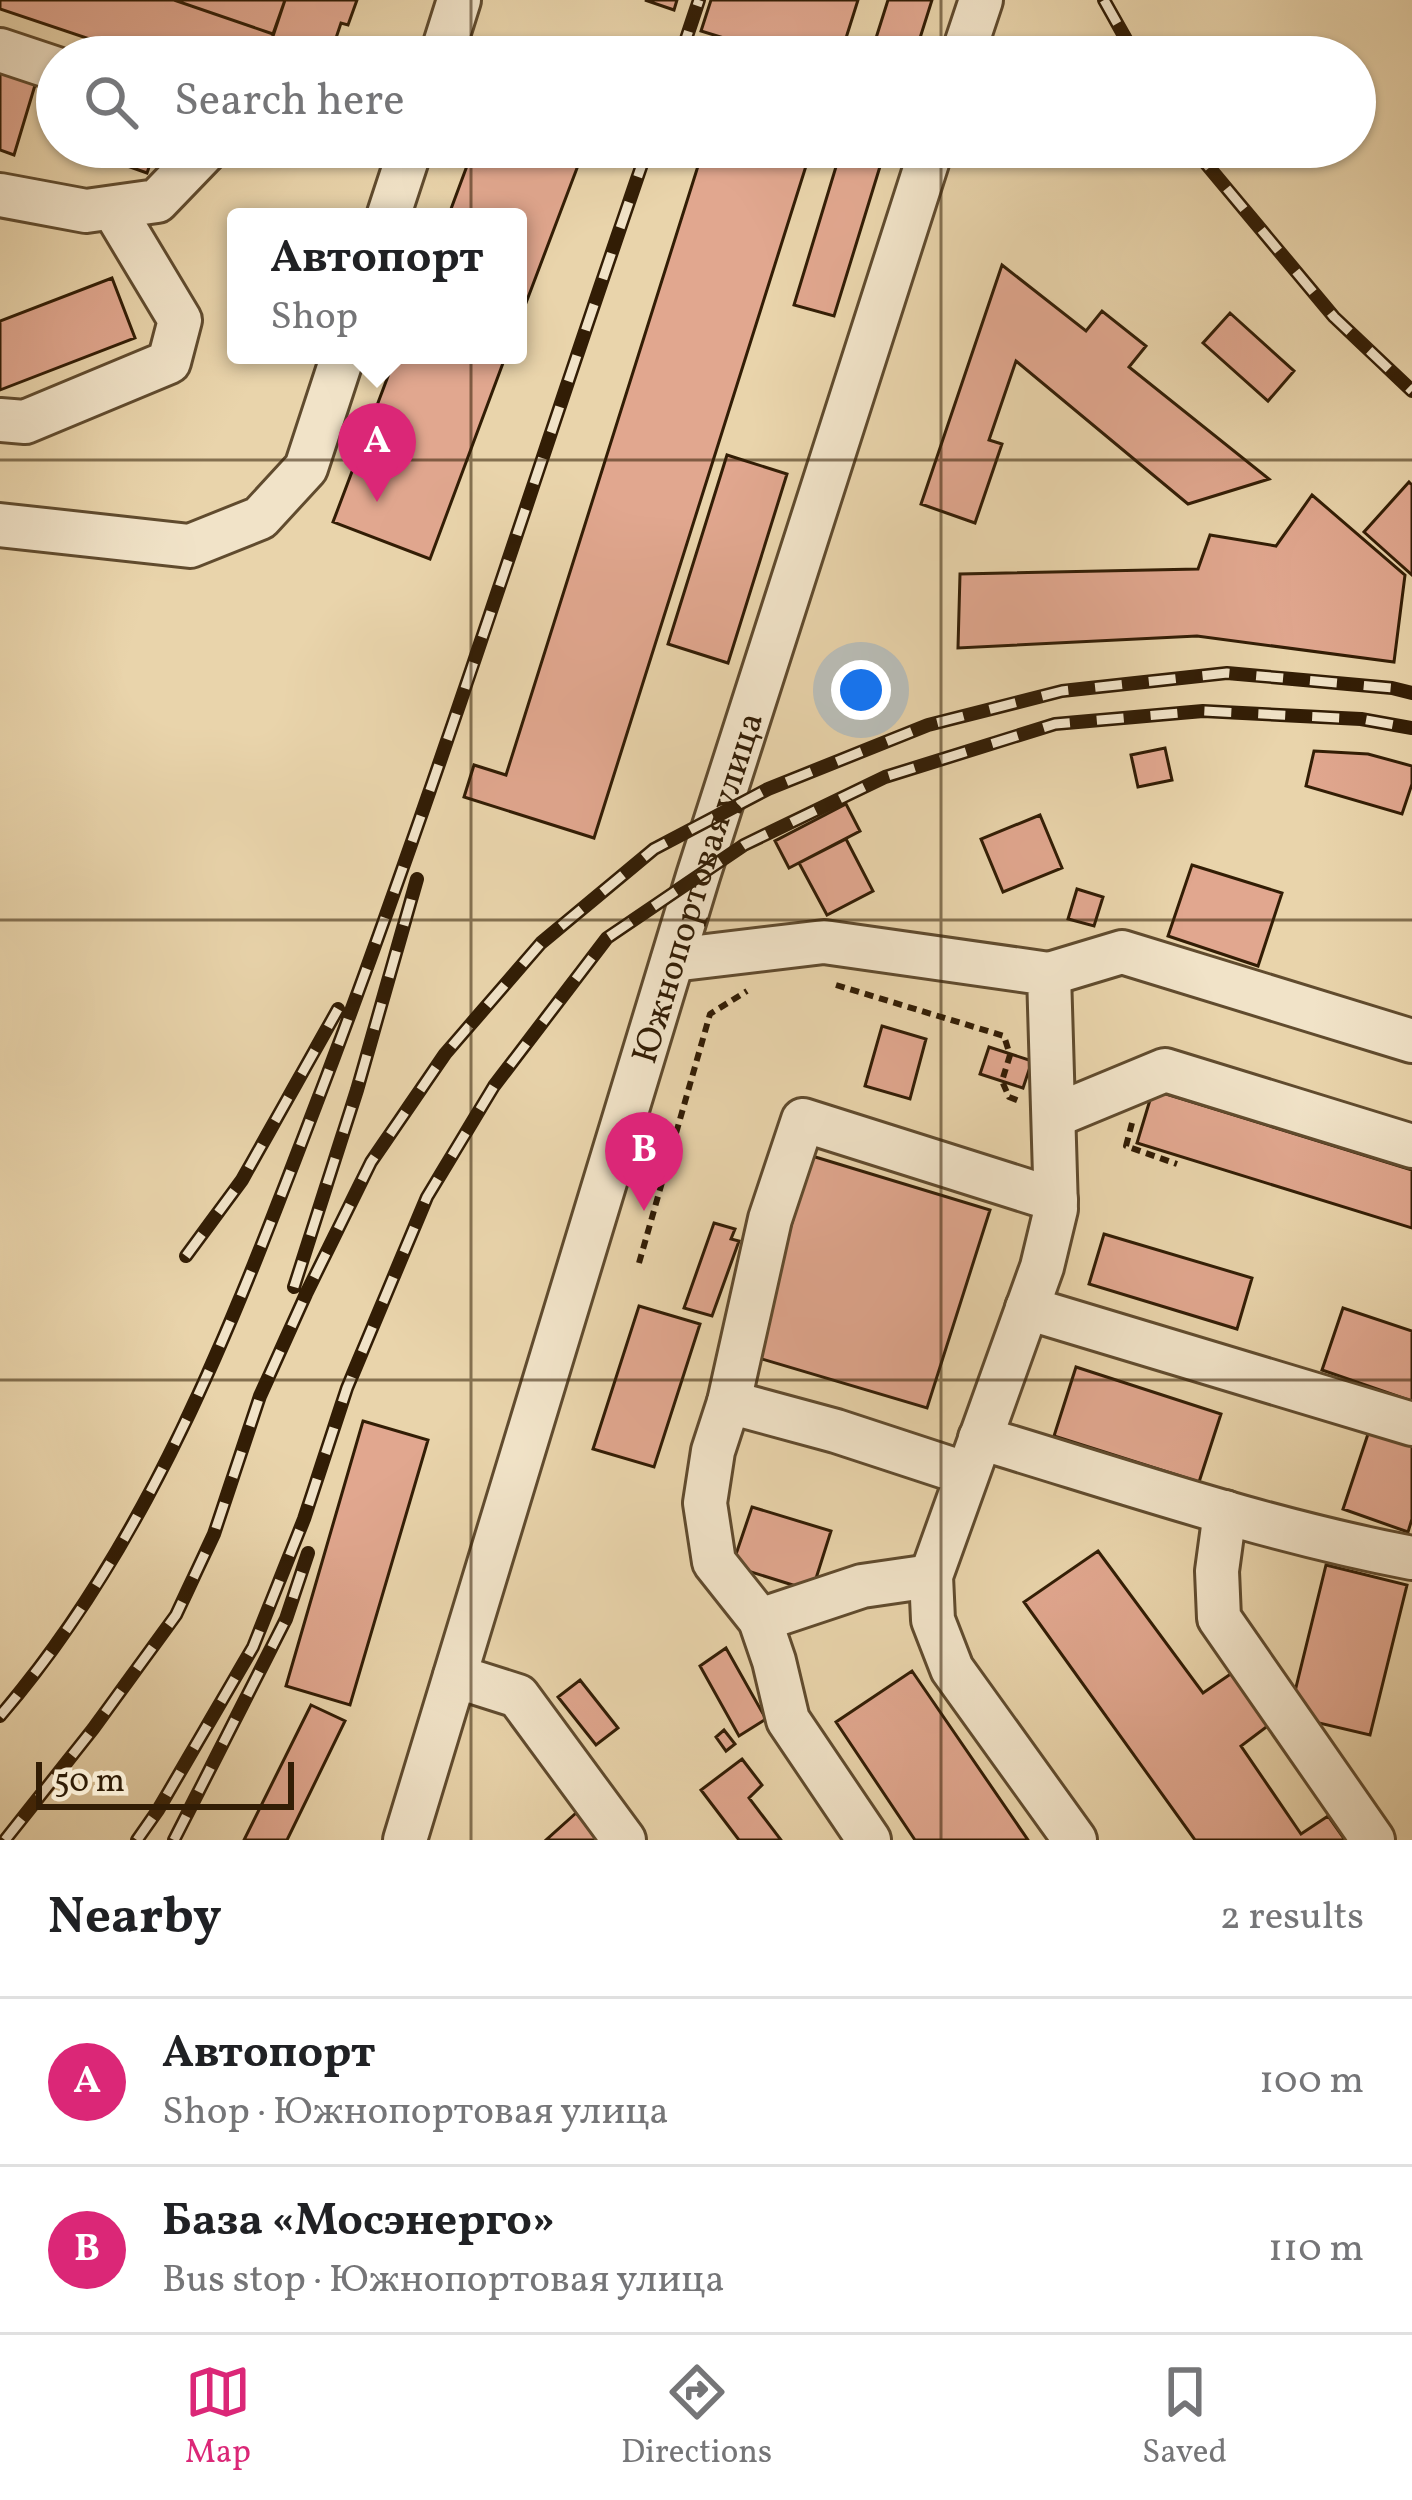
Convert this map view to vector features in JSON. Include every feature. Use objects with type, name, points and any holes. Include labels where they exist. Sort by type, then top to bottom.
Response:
[{"type":"street","points":[[448,36],[459,0]]},
{"type":"street","points":[[969,36],[981,0]]},
{"type":"street","points":[[0,50],[36,62]]},
{"type":"street","points":[[0,195],[86,211],[157,201],[189,168]]},
{"type":"street","points":[[391,208],[404,168]]},
{"type":"street","name":"Южнопортовая улица","points":[[405,1840],[673,960],[925,168]]},
{"type":"street","points":[[0,420],[26,422],[169,362],[179,320],[117,215]]},
{"type":"street","points":[[0,525],[190,546],[260,518],[306,468],[340,364]]},
{"type":"street","points":[[673,960],[824,942],[1049,974],[1122,952],[1412,1041]]},
{"type":"street","points":[[1049,974],[1056,1209],[1042,1268],[931,1576],[933,1620],[952,1669],[1075,1840]]},
{"type":"street","points":[[1054,1116],[1165,1070],[1412,1146]]},
{"type":"street","points":[[869,1840],[788,1720],[760,1621],[714,1562],[704,1503],[770,1219],[803,1120],[1056,1200]]},
{"type":"street","points":[[1027,1308],[1412,1424]]},
{"type":"street","points":[[729,1402],[836,1431],[974,1456],[1412,1558]]},
{"type":"street","points":[[1225,1512],[1217,1571],[1219,1618],[1372,1840]]},
{"type":"street","points":[[760,1621],[862,1586],[931,1576]]},
{"type":"street","points":[[455,1676],[518,1696],[624,1840]]},
{"type":"path","points":[[828,982],[1004,1036],[1010,1055],[1001,1082]]},
{"type":"path","points":[[639,1263],[710,1014],[747,992]]},
{"type":"path","points":[[1133,1120],[1126,1146],[1177,1164]]},
{"type":"building","points":[[0,0],[174,0],[273,34],[80,36],[0,9]]},
{"type":"building","points":[[174,0],[285,0],[273,34]]},
{"type":"building","points":[[285,0],[357,0],[348,25],[341,23],[337,36],[273,36]]},
{"type":"building","points":[[645,0],[677,0],[674,10]]},
{"type":"building","points":[[711,0],[858,0],[847,36],[717,36],[701,31]]},
{"type":"building","points":[[888,0],[932,0],[921,36],[877,36]]},
{"type":"building","points":[[0,69],[36,82],[14,155],[0,150]]},
{"type":"building","points":[[466,168],[577,168],[527,300],[527,208],[451,208]]},
{"type":"building","points":[[697,168],[805,168],[594,838],[464,797],[474,765],[506,775]]},
{"type":"building","points":[[836,168],[880,168],[834,316],[794,305]]},
{"type":"building","points":[[1002,265],[1086,331],[1102,311],[1146,346],[1129,367],[1269,479],[1188,504],[1016,361],[989,440],[1002,444],[975,523],[921,504]]},
{"type":"building","points":[[112,278],[135,338],[0,390],[0,321]]},
{"type":"building","points":[[1230,313],[1294,371],[1268,401],[1203,343]]},
{"type":"building","points":[[393,364],[503,364],[430,559],[333,522]]},
{"type":"building","points":[[727,455],[787,474],[728,663],[668,644]]},
{"type":"building","points":[[1409,482],[1412,485],[1412,575],[1364,532]]},
{"type":"building","points":[[1312,495],[1405,575],[1394,662],[1197,636],[958,648],[960,574],[1198,569],[1210,535],[1276,546]]},
{"type":"building","points":[[1165,748],[1172,780],[1138,787],[1131,755]]},
{"type":"building","points":[[1314,751],[1368,754],[1412,766],[1412,784],[1402,814],[1306,786]]},
{"type":"building","points":[[846,804],[860,831],[789,868],[775,841]]},
{"type":"building","points":[[1040,815],[1062,868],[1003,892],[981,839]]},
{"type":"building","points":[[846,839],[873,891],[827,915],[799,863]]},
{"type":"building","points":[[1192,865],[1282,893],[1258,966],[1168,936]]},
{"type":"building","points":[[1077,889],[1103,897],[1094,926],[1068,919]]},
{"type":"building","points":[[882,1026],[926,1039],[910,1099],[865,1086]]},
{"type":"building","points":[[989,1047],[1032,1061],[1023,1088],[980,1074]]},
{"type":"building","points":[[1153,1090],[1412,1170],[1412,1228],[1137,1143]]},
{"type":"building","points":[[812,1156],[990,1210],[927,1408],[752,1356]]},
{"type":"building","points":[[714,1223],[735,1229],[731,1239],[739,1241],[712,1316],[684,1308]]},
{"type":"building","points":[[1104,1234],[1252,1278],[1237,1329],[1089,1284]]},
{"type":"building","points":[[639,1306],[700,1324],[654,1467],[593,1449]]},
{"type":"building","points":[[1343,1308],[1412,1331],[1412,1401],[1322,1370]]},
{"type":"building","points":[[1076,1367],[1221,1414],[1199,1482],[1054,1436]]},
{"type":"building","points":[[363,1421],[428,1440],[350,1705],[286,1686]]},
{"type":"building","points":[[1371,1425],[1412,1439],[1408,1532],[1343,1509]]},
{"type":"building","points":[[752,1507],[831,1531],[812,1591],[732,1566]]},
{"type":"building","points":[[1098,1551],[1203,1693],[1232,1673],[1269,1725],[1241,1746],[1301,1834],[1328,1816],[1345,1840],[1195,1840],[1024,1602]]},
{"type":"building","points":[[1326,1565],[1407,1585],[1370,1735],[1289,1716]]},
{"type":"building","points":[[726,1648],[766,1719],[739,1736],[700,1666]]},
{"type":"building","points":[[912,1671],[1028,1840],[915,1840],[836,1722]]},
{"type":"building","points":[[580,1680],[618,1728],[596,1745],[558,1697]]},
{"type":"building","points":[[311,1705],[345,1721],[287,1840],[244,1840]]},
{"type":"building","points":[[724,1730],[735,1744],[726,1751],[716,1737]]},
{"type":"building","points":[[742,1759],[762,1785],[749,1798],[781,1840],[739,1840],[701,1790]]},
{"type":"building","points":[[576,1813],[600,1840],[546,1840]]},
{"type":"railway","points":[[687,36],[699,0]]},
{"type":"railway","points":[[1104,0],[1124,36]]},
{"type":"railway","points":[[0,1716],[54,1648],[101,1577],[144,1503],[219,1348],[315,1107],[402,869],[641,168]]},
{"type":"railway","points":[[1210,168],[1334,317],[1412,391]]},
{"type":"railway","points":[[5,1840],[176,1615],[214,1534],[260,1396],[371,1162],[445,1054],[541,943],[654,849],[768,789],[928,725],[1062,691],[1227,673],[1412,693]]},
{"type":"railway","points":[[137,1840],[253,1647],[304,1519],[347,1388],[427,1197],[494,1086],[607,938],[744,845],[885,777],[1055,724],[1203,711],[1361,719],[1412,728]]},
{"type":"railway","points":[[294,1287],[417,879]]},
{"type":"railway","points":[[186,1256],[242,1180],[338,1009]]},
{"type":"railway","points":[[174,1840],[286,1619],[308,1553]]},
{"type":"place","name":"Автопорт","points":[[377,502]]},
{"type":"place","name":"База «Мосэнерго»","points":[[644,1211]]}]
